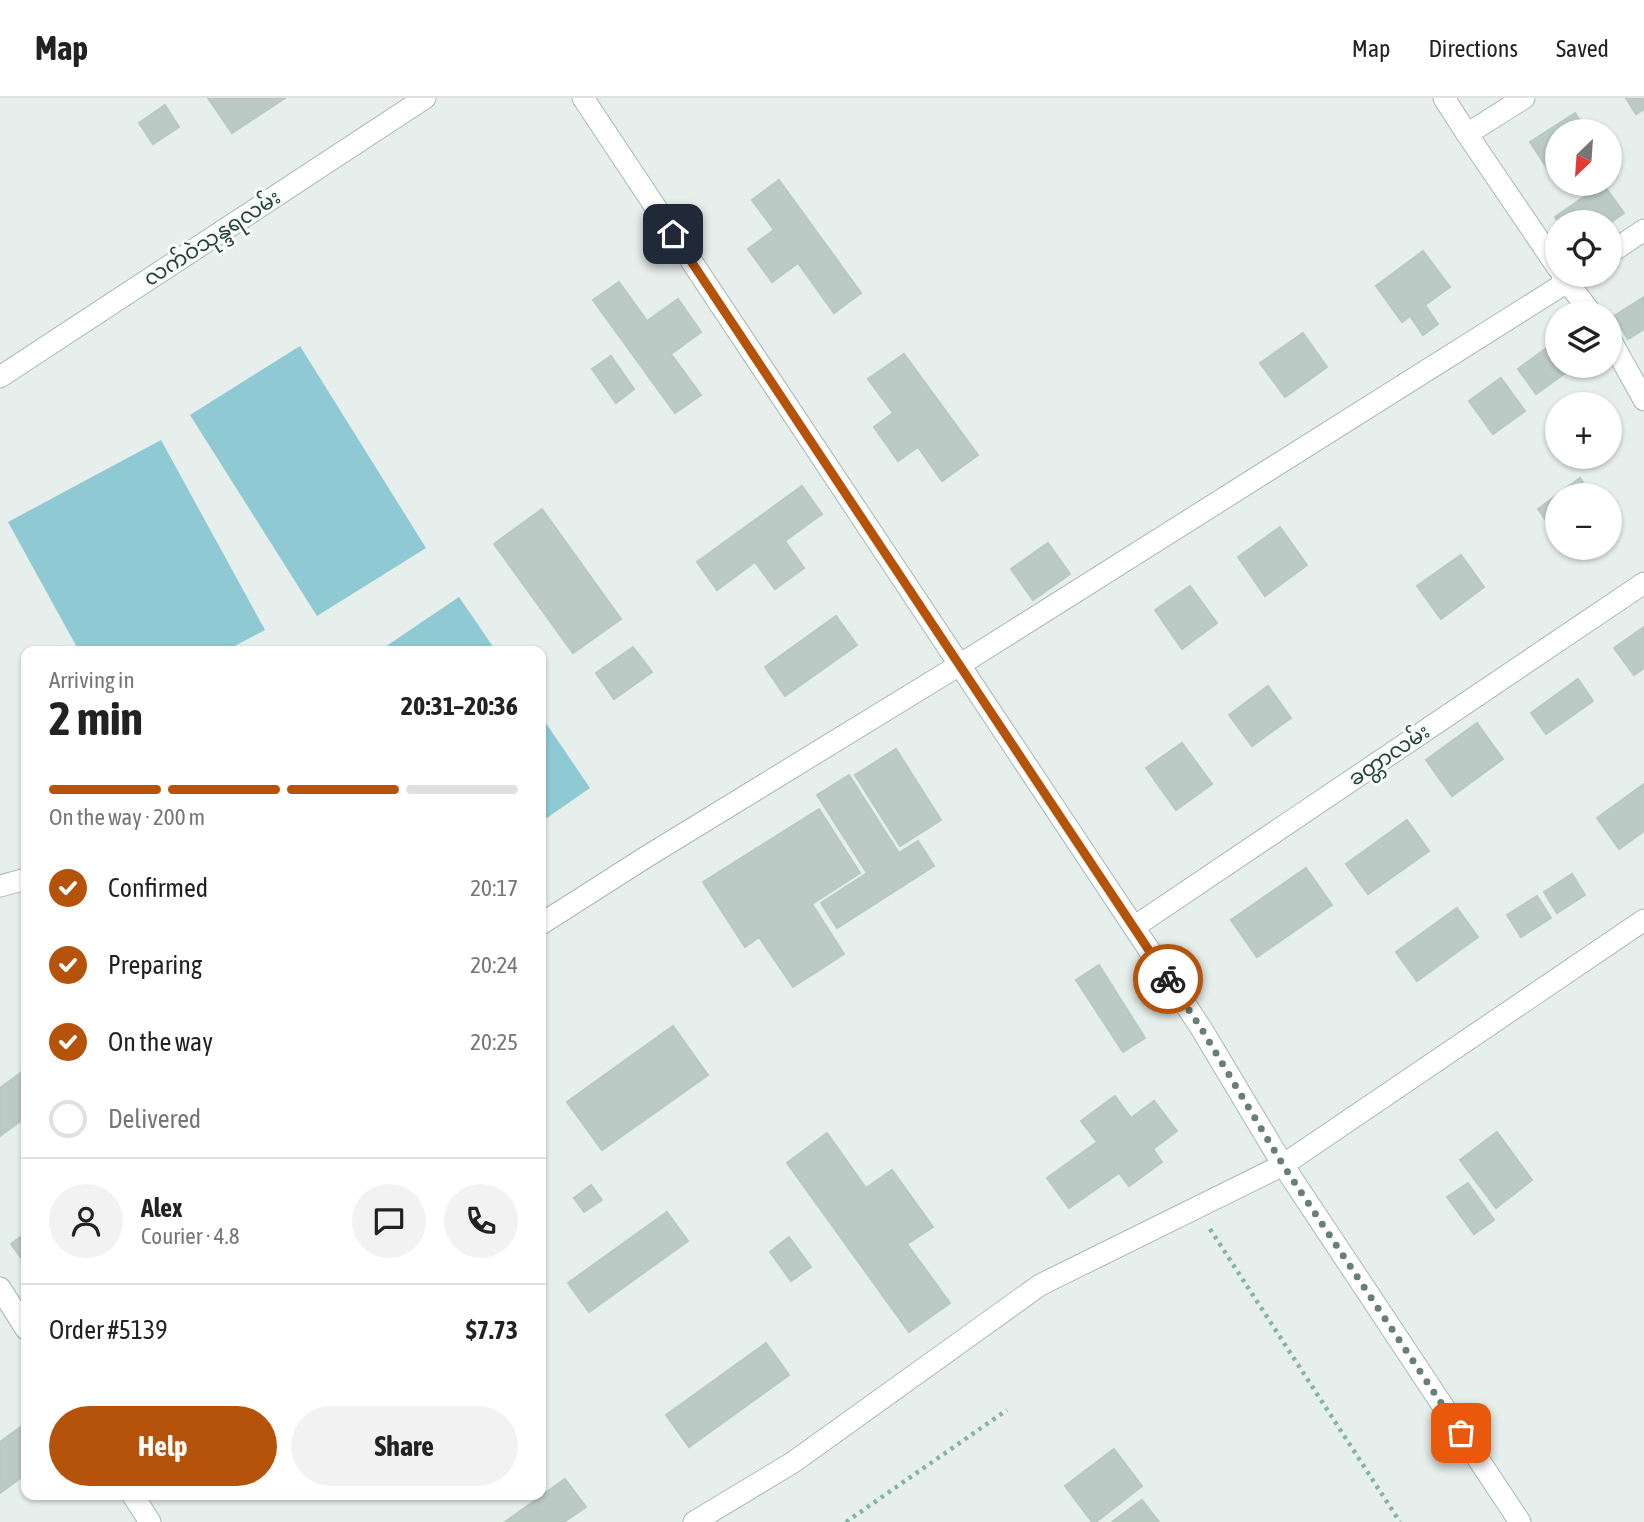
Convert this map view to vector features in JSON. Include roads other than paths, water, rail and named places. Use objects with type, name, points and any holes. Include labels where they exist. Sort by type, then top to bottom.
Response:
[{"type":"street","name":"လက်ဝဲသုန္ဒရလမ်း","points":[[0,377],[425,98]]},
{"type":"street","points":[[583,98],[1201,1028],[1283,1165],[1520,1522]]},
{"type":"street","points":[[1444,98],[1545,245]]},
{"type":"street","points":[[1467,134],[1524,98]]},
{"type":"street","points":[[1622,245],[1644,230]]},
{"type":"street","points":[[546,921],[961,664],[1547,287]]},
{"type":"street","points":[[1622,361],[1644,400]]},
{"type":"street","name":"ခတ္တာလမ်း","points":[[1134,927],[1644,583]]},
{"type":"street","points":[[0,886],[21,880]]},
{"type":"street","points":[[694,1522],[792,1463],[1040,1285],[1283,1165],[1644,920]]},
{"type":"street","points":[[0,1288],[21,1321]]},
{"type":"street","points":[[136,1500],[150,1522]]},
{"type":"water","points":[[300,346],[426,548],[317,616],[190,415]]},
{"type":"water","points":[[161,440],[265,630],[235,646],[76,646],[8,522]]},
{"type":"water","points":[[459,597],[493,646],[386,646]]},
{"type":"water","points":[[546,723],[590,788],[546,819]]}]
